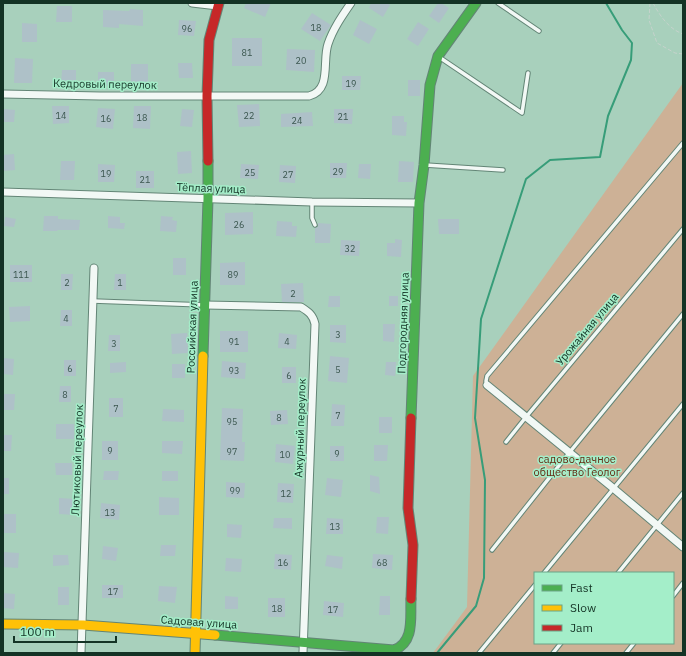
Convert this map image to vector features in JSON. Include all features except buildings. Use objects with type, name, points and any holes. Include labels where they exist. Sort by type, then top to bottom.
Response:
[{"type":"street","points":[[192,3],[219,4]]},
{"type":"street","name":"Кедровый переулок","points":[[3,94],[100,96],[310,96],[316,94],[321,89],[324,82],[328,45],[336,24],[351,3]]},
{"type":"street","name":"Подгородняя улица","points":[[394,650],[405,644],[410,631],[413,545],[408,508],[408,491],[419,203],[424,165],[430,85],[432,71],[438,56],[476,3]]},
{"type":"street","name":"Российская улица","points":[[195,653],[208,199],[207,96],[209,40],[219,4]]},
{"type":"street","name":"Тёплая улица","points":[[3,192],[312,202],[419,203]]},
{"type":"street","name":"Лютиковый переулок","points":[[81,653],[94,268]]},
{"type":"street","name":"Ажурный переулок","points":[[205,306],[301,308],[311,313],[314,318],[315,332],[303,653]]},
{"type":"street","points":[[487,385],[683,547]]},
{"type":"street","name":"Садовая улица","points":[[3,624],[83,625],[394,650]]},
{"type":"lane","points":[[498,3],[539,31]]},
{"type":"lane","points":[[438,56],[522,113],[528,73]]},
{"type":"lane","points":[[487,385],[487,376],[683,143]]},
{"type":"lane","points":[[424,165],[503,170]]},
{"type":"lane","points":[[312,202],[312,218],[315,225]]},
{"type":"lane","name":"Урожайная улица","points":[[506,442],[683,229]]},
{"type":"lane","points":[[93,300],[205,306]]},
{"type":"lane","points":[[492,550],[683,314]]},
{"type":"lane","points":[[545,572],[683,404]]},
{"type":"lane","points":[[619,572],[683,493]]},
{"type":"lane","points":[[674,595],[683,583]]},
{"type":"lane","points":[[479,653],[534,585]]},
{"type":"lane","points":[[553,653],[560,644]]},
{"type":"lane","points":[[626,653],[633,644]]},
{"type":"path","points":[[650,3],[649,20],[657,43],[675,53],[683,54]]},
{"type":"path","points":[[653,3],[660,16],[676,32],[683,34]]},
{"type":"green space","name":"садово-дачное общество Геолог","points":[[683,83],[683,653],[433,653],[467,607],[473,376]]},
{"type":"waterway","points":[[437,653],[476,606],[484,578],[485,480],[475,418],[481,319],[526,179],[550,160],[600,157],[608,116],[631,60],[632,43],[622,30],[606,3]]},
{"type":"traffic: fast","points":[[411,418],[419,203],[424,165],[430,85],[438,56],[476,3]]},
{"type":"traffic: fast","points":[[203,356],[208,161]]},
{"type":"traffic: fast","points":[[215,635],[394,650],[401,646],[408,635],[411,621],[411,599]]},
{"type":"traffic: slow","points":[[195,653],[203,356]]},
{"type":"traffic: slow","points":[[3,624],[83,625],[215,635]]},
{"type":"traffic: jam","points":[[208,161],[207,96],[209,40],[219,3]]},
{"type":"traffic: jam","points":[[411,418],[408,508],[413,545],[411,599]]}]
